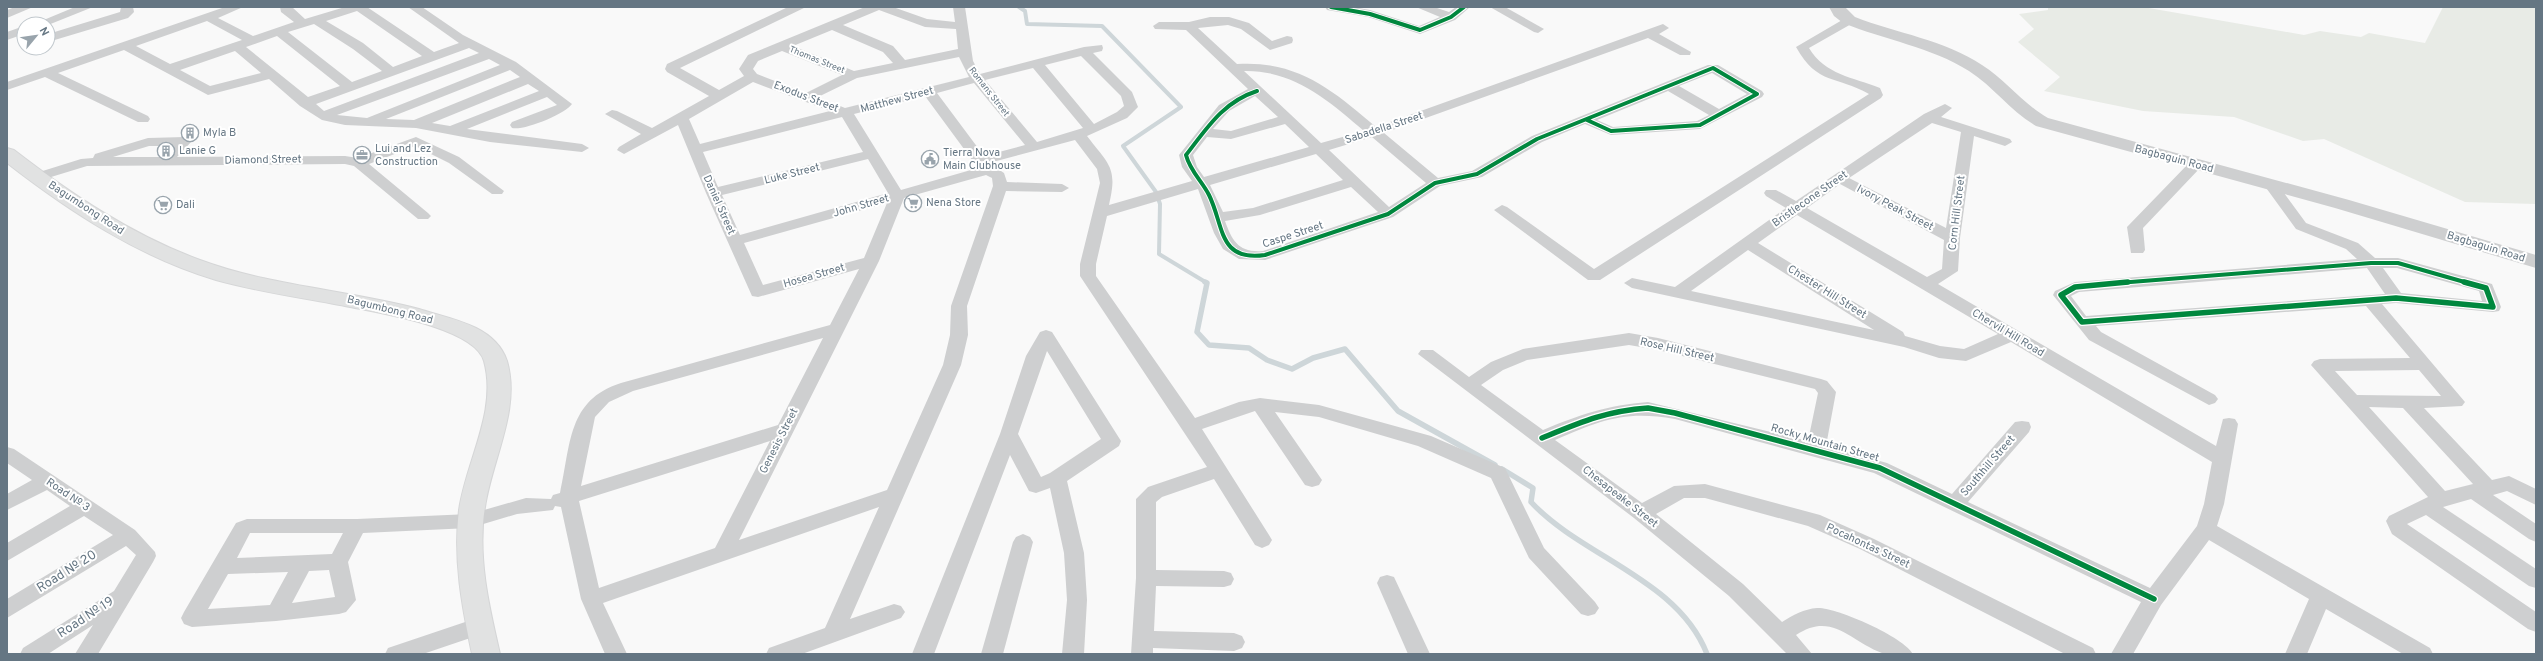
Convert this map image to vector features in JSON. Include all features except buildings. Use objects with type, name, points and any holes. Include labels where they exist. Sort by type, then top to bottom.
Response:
[{"type":"main road","name":"Bagumbong Road","points":[[7,154],[38,177],[118,229],[172,257],[250,282],[321,294],[402,311],[454,326],[480,339],[488,347],[496,361],[499,379],[499,397],[474,496],[478,520],[473,580],[486,654]]},
{"type":"street","points":[[7,14],[27,7]]},
{"type":"street","points":[[56,18],[86,7]]},
{"type":"street","points":[[56,36],[117,17],[128,12],[127,7]]},
{"type":"street","points":[[7,86],[237,7]]},
{"type":"street","points":[[286,7],[285,9],[316,20],[358,46],[392,72]]},
{"type":"street","points":[[314,7],[316,20]]},
{"type":"street","points":[[169,69],[252,40],[359,7],[432,57]]},
{"type":"street","points":[[414,7],[459,38],[511,65],[549,92],[565,106],[517,125]]},
{"type":"street","points":[[720,96],[672,69],[672,67],[774,11],[800,7]]},
{"type":"street","points":[[624,150],[752,77],[746,69],[753,58],[876,7]]},
{"type":"street","points":[[881,7],[925,23],[960,26]]},
{"type":"street","name":"Romans Street","points":[[959,7],[960,26],[966,61],[977,78],[1033,146]]},
{"type":"street","points":[[1331,7],[1370,14],[1414,30],[1428,29],[1451,18],[1464,7]]},
{"type":"street","points":[[1422,7],[1451,18]]},
{"type":"street","points":[[1496,7],[1538,29]]},
{"type":"street","points":[[1502,210],[1594,276],[1876,95],[1875,91],[1868,88],[1832,78],[1808,60],[1802,47],[1843,14]]},
{"type":"street","name":"Bagbaguin Road","points":[[1843,14],[1948,55],[1976,68],[2027,114],[2042,122],[2195,165],[2271,184],[2536,262]]},
{"type":"street","points":[[208,17],[252,40]]},
{"type":"street","points":[[1159,26],[1189,26],[1210,21],[1229,21],[1245,26],[1270,46],[1287,40]]},
{"type":"street","points":[[831,25],[888,49],[902,65]]},
{"type":"street","points":[[1189,26],[1388,214]]},
{"type":"street","name":"Sabadella Street","points":[[1100,213],[1374,132],[1663,28]]},
{"type":"street","points":[[280,31],[350,87]]},
{"type":"street","points":[[1648,33],[1685,52]]},
{"type":"street","points":[[305,103],[471,43]]},
{"type":"street","points":[[125,45],[208,91],[271,74]]},
{"type":"street","points":[[237,46],[322,116],[345,121],[369,120],[416,124],[490,138],[582,148]]},
{"type":"street","name":"Thomas Street","points":[[781,46],[853,75]]},
{"type":"street","name":"Matthew Street","points":[[695,150],[847,113],[977,78],[1091,50]]},
{"type":"street","name":"John Street","points":[[735,241],[897,196],[984,166],[1033,146],[1085,132],[1122,118],[1131,107],[1127,95],[1091,50]]},
{"type":"street","points":[[808,97],[853,75],[964,52]]},
{"type":"street","points":[[322,116],[489,54]]},
{"type":"street","points":[[1036,63],[1085,132],[1104,169],[1107,182],[1088,264],[1088,276],[1191,426],[1262,540]]},
{"type":"street","points":[[369,120],[511,65]]},
{"type":"street","points":[[1234,68],[1266,68],[1288,72],[1306,79],[1325,91],[1435,183],[1477,174],[1514,150],[1713,68],[1757,94],[1700,125],[1611,131],[1587,120]]},
{"type":"street","points":[[45,72],[143,120]]},
{"type":"street","name":"Exodus Street","points":[[752,77],[847,113],[897,196]]},
{"type":"street","points":[[416,124],[530,78]]},
{"type":"street","points":[[1669,86],[1719,115]]},
{"type":"street","points":[[833,634],[952,365],[959,335],[959,306],[1000,186],[999,176],[984,166],[929,91]]},
{"type":"street","name":"Caspe Street","points":[[1257,91],[1233,100],[1222,108],[1186,155],[1187,165],[1202,183],[1218,217],[1225,242],[1232,250],[1250,257],[1265,255],[1388,214],[1435,183]]},
{"type":"street","points":[[453,130],[549,92]]},
{"type":"street","name":"Bristlecone Street","points":[[1677,293],[1839,178],[1929,117],[1945,108]]},
{"type":"street","points":[[612,114],[652,134]]},
{"type":"street","points":[[1929,117],[2005,142]]},
{"type":"street","name":"Daniel Street","points":[[682,118],[713,193],[758,292]]},
{"type":"street","points":[[1204,132],[1230,135],[1287,119]]},
{"type":"street","name":"Corn Hill Street","points":[[1927,284],[1950,271],[1952,238],[1968,130]]},
{"type":"street","points":[[86,162],[148,142],[185,141],[165,161]]},
{"type":"street","points":[[423,216],[359,163],[416,141],[454,160],[497,191]]},
{"type":"street","name":"Luke Street","points":[[713,193],[871,154]]},
{"type":"street","name":"Diamond Street","points":[[38,177],[86,162],[328,159],[359,163]]},
{"type":"street","points":[[2137,250],[2135,227],[2195,165]]},
{"type":"street","name":"Ivory Peak Street","points":[[1839,178],[1952,238]]},
{"type":"street","points":[[1218,217],[1255,212],[1354,181]]},
{"type":"street","points":[[2271,184],[2300,226],[2352,246],[2371,263],[2396,298]]},
{"type":"street","points":[[1000,186],[1062,188]]},
{"type":"street","name":"Chervil Hill Road","points":[[1771,193],[1795,209],[1927,284],[2221,458]]},
{"type":"street","points":[[616,654],[591,599],[569,498],[586,417],[598,400],[606,395],[837,328],[871,261],[897,196]]},
{"type":"street","name":"Chester Hill Street","points":[[1748,242],[1907,342]]},
{"type":"street","name":"Hosea Street","points":[[758,292],[871,261]]},
{"type":"street","points":[[2082,322],[2396,298],[2493,307],[2486,288],[2398,263],[2371,263],[2075,287],[2061,295],[2082,322],[2095,336],[2209,399]]},
{"type":"street","points":[[1632,283],[1907,342],[1939,352],[1966,355],[2011,335]]},
{"type":"street","points":[[2353,401],[2456,402],[2369,299]]},
{"type":"street","name":"Genesis Street","points":[[722,554],[837,328]]},
{"type":"street","points":[[923,654],[1008,434],[1035,356],[1046,336],[1112,440],[1057,478],[1036,486],[1008,434]]},
{"type":"street","name":"Rose Hill Street","points":[[1470,384],[1498,366],[1523,355],[1605,341],[1629,339],[1658,344],[1821,385],[1827,392],[1816,450]]},
{"type":"street","name":"Chesapeake Street","points":[[1427,354],[1470,384],[1641,513],[1736,590],[1801,654]]},
{"type":"street","points":[[2423,364],[2320,365],[2353,401],[2434,502],[2536,580]]},
{"type":"street","points":[[2408,402],[2481,490],[2536,534]]},
{"type":"street","points":[[1191,426],[1245,406],[1260,404],[1319,411],[1424,441],[1498,473],[1536,553],[1588,608]]},
{"type":"street","points":[[1260,404],[1312,480]]},
{"type":"street","name":"Rocky Mountain Street","points":[[1542,438],[1594,416],[1621,410],[1648,408],[1675,413],[1816,450],[1880,468],[1954,505],[2154,599]]},
{"type":"street","points":[[2122,654],[2154,599],[2206,529],[2214,504],[2221,458],[2229,424]]},
{"type":"street","name":"Southhill Street","points":[[1954,505],[2022,427]]},
{"type":"street","points":[[357,526],[338,562],[346,600],[339,606],[276,613],[192,618],[243,528],[247,526],[357,526],[501,520],[531,513],[546,505],[784,430]]},
{"type":"street","name":"Road № 3","points":[[8,457],[128,535],[145,552],[146,556],[120,595]]},
{"type":"street","points":[[1219,470],[1155,492],[1146,499],[1146,578],[1143,646],[1234,642]]},
{"type":"street","points":[[1057,478],[1074,553],[1077,600],[1073,654]]},
{"type":"street","points":[[7,503],[47,481]]},
{"type":"street","points":[[2536,498],[2509,483],[2434,502],[2396,521],[2396,524],[2400,529],[2536,623]]},
{"type":"street","name":"Pocahontas Street","points":[[1641,513],[1681,491],[1705,491],[1813,520],[1867,544],[2086,654]]},
{"type":"street","points":[[591,599],[896,494]]},
{"type":"street","points":[[7,553],[85,506]]},
{"type":"street","points":[[2206,529],[2422,654]]},
{"type":"street","name":"Road № 20","points":[[7,610],[128,535]]},
{"type":"street","points":[[992,654],[1023,542]]},
{"type":"street","points":[[221,566],[338,562]]},
{"type":"street","points":[[276,613],[302,564]]},
{"type":"street","points":[[1146,578],[1224,579]]},
{"type":"street","points":[[1387,582],[1418,654]]},
{"type":"street","points":[[86,654],[120,595]]},
{"type":"street","name":"Road № 19","points":[[31,654],[120,595]]},
{"type":"street","points":[[2296,654],[2321,596]]},
{"type":"street","points":[[777,654],[894,612]]},
{"type":"street","points":[[1781,634],[1808,618],[1822,616],[1839,621],[1902,654]]},
{"type":"street","points":[[396,654],[480,626]]},
{"type":"shaded area","points":[[2048,7],[2143,7],[2304,35],[2320,31],[2361,37],[2369,33],[2425,43],[2443,7],[2536,7],[2536,204],[2465,202],[2324,139],[2303,141],[2234,117],[2143,111],[2044,91],[2060,77],[2018,42],[2034,29],[2019,14],[2048,10]]},
{"type":"waterway","points":[[1019,7],[1025,11],[1027,24],[1102,26],[1181,107],[1123,146],[1156,192],[1160,204],[1159,254],[1207,283]]},
{"type":"waterway","points":[[1207,283],[1197,332],[1209,345],[1249,348],[1267,360],[1292,369],[1313,358],[1345,349],[1398,411],[1495,465]]},
{"type":"waterway","points":[[1502,469],[1533,488],[1531,502],[1552,521],[1652,587],[1674,606],[1693,628],[1707,654]]},
{"type":"cycle path","points":[[1331,7],[1370,14],[1420,30],[1451,17],[1464,7]]},
{"type":"cycle path","points":[[1257,91],[1244,95],[1224,108],[1208,125],[1186,155],[1190,167],[1210,197],[1225,240],[1233,250],[1244,255],[1252,256],[1265,255],[1388,214],[1435,183],[1477,174],[1537,139],[1713,68],[1757,94],[1700,125],[1611,131],[1587,120]]},
{"type":"cycle path","points":[[2371,263],[2398,263],[2486,288],[2493,307],[2396,298],[2082,322],[2061,295],[2075,287],[2146,280],[2371,263]]},
{"type":"cycle path","points":[[1542,438],[1594,416],[1621,410],[1648,408],[1675,413],[1816,450],[1880,468],[2154,599]]},
{"type":"place","name":"Myla B","points":[[190,133]]},
{"type":"place","name":"Lanie G","points":[[166,151]]},
{"type":"place","name":"Lui and Lez Construction","points":[[362,155]]},
{"type":"place","name":"Tierra Nova Main Clubhouse","points":[[930,159]]},
{"type":"place","name":"Nena Store","points":[[913,203]]},
{"type":"place","name":"Dali","points":[[163,205]]}]
